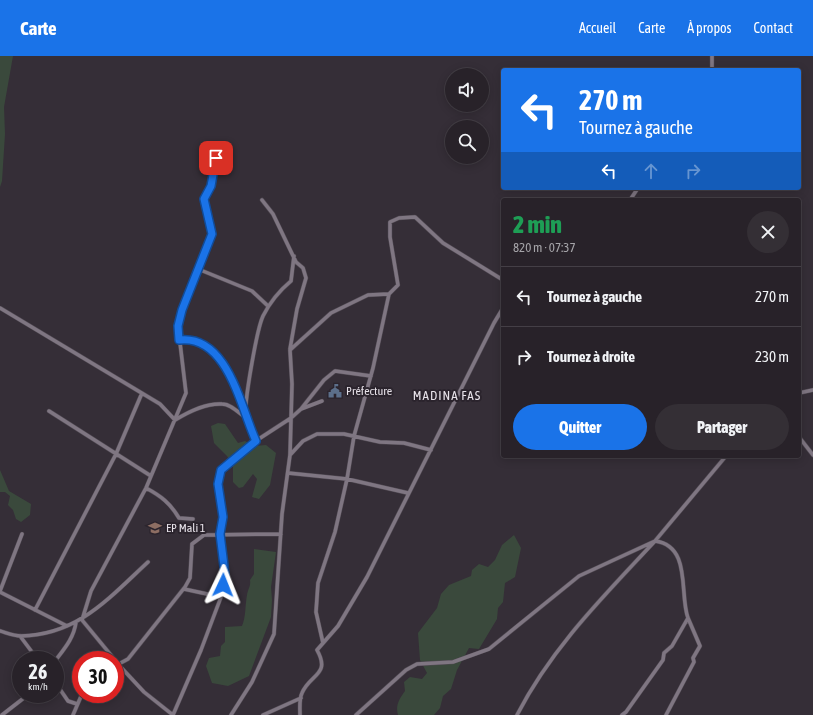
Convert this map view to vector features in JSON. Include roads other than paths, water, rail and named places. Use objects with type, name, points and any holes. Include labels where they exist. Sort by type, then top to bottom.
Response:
[{"type":"street","points":[[712,56],[712,68]]},
{"type":"street","points":[[82,620],[91,591],[146,488],[186,393],[178,326],[182,310],[212,234],[204,199],[211,186],[216,158]]},
{"type":"street","points":[[231,715],[252,682],[274,634],[281,534],[290,455],[290,350],[297,309],[306,278],[303,268],[296,262],[273,214],[262,200]]},
{"type":"street","points":[[323,643],[316,612],[318,583],[335,532],[347,479],[354,436],[371,376],[389,294],[398,285],[390,237],[390,222],[399,218],[415,217],[443,243],[501,279]]},
{"type":"street","points":[[245,410],[260,325],[268,306],[281,290],[291,281],[294,256]]},
{"type":"street","points":[[198,268],[252,291],[268,306]]},
{"type":"street","points":[[290,350],[331,313],[368,295],[389,294]]},
{"type":"street","points":[[0,308],[160,404],[175,420]]},
{"type":"street","points":[[300,715],[302,692],[322,668],[322,660],[317,650],[338,626],[367,577],[501,311]]},
{"type":"street","points":[[179,340],[190,338],[214,353],[229,370],[256,441]]},
{"type":"street","points":[[124,671],[144,692],[173,715],[222,597],[225,574],[220,534],[223,517],[218,484],[221,470],[256,441],[291,418],[301,409],[324,380],[335,371],[371,376]]},
{"type":"street","points":[[801,393],[813,390]]},
{"type":"street","points":[[35,610],[116,454],[142,394]]},
{"type":"street","points":[[301,409],[322,401]]},
{"type":"street","points":[[175,420],[184,414],[199,408],[223,404],[232,408],[246,418]]},
{"type":"street","points":[[49,411],[151,476]]},
{"type":"street","points":[[290,455],[303,441],[317,434],[344,434],[380,442],[404,443],[430,450]]},
{"type":"street","points":[[801,440],[813,455]]},
{"type":"street","points":[[516,715],[531,688],[562,643],[655,540],[724,458]]},
{"type":"street","points":[[288,473],[347,479],[408,494]]},
{"type":"street","points":[[146,488],[161,496],[172,505],[179,518],[193,519]]},
{"type":"street","points":[[22,534],[0,592],[67,626]]},
{"type":"street","points":[[124,660],[128,659],[184,589],[190,578],[192,544],[204,535],[281,534]]},
{"type":"street","points":[[356,715],[406,670],[418,664],[453,662],[489,649],[579,576],[655,540],[664,543],[674,550],[680,563],[684,576],[682,586],[688,618],[700,646],[693,658],[694,662],[666,715]]},
{"type":"street","points":[[0,631],[20,636],[54,632],[82,620],[110,598],[148,562]]},
{"type":"street","points":[[184,589],[222,597]]},
{"type":"street","points":[[622,715],[626,712],[663,660],[664,653],[672,646],[688,618]]},
{"type":"street","points":[[82,620],[107,651]]},
{"type":"street","points":[[64,651],[68,646],[75,629],[76,622]]},
{"type":"street","points":[[20,636],[31,651]]},
{"type":"street","points":[[64,695],[68,701],[77,704],[73,715]]},
{"type":"street","points":[[263,715],[301,698]]},
{"type":"street","points":[[2,715],[17,703]]},
{"type":"place","name":"Préfecture","points":[[335,391]]},
{"type":"place","name":"EP Mali 1","points":[[155,528]]},
{"type":"district","name":"MADINA FAS","points":[[447,395]]}]
